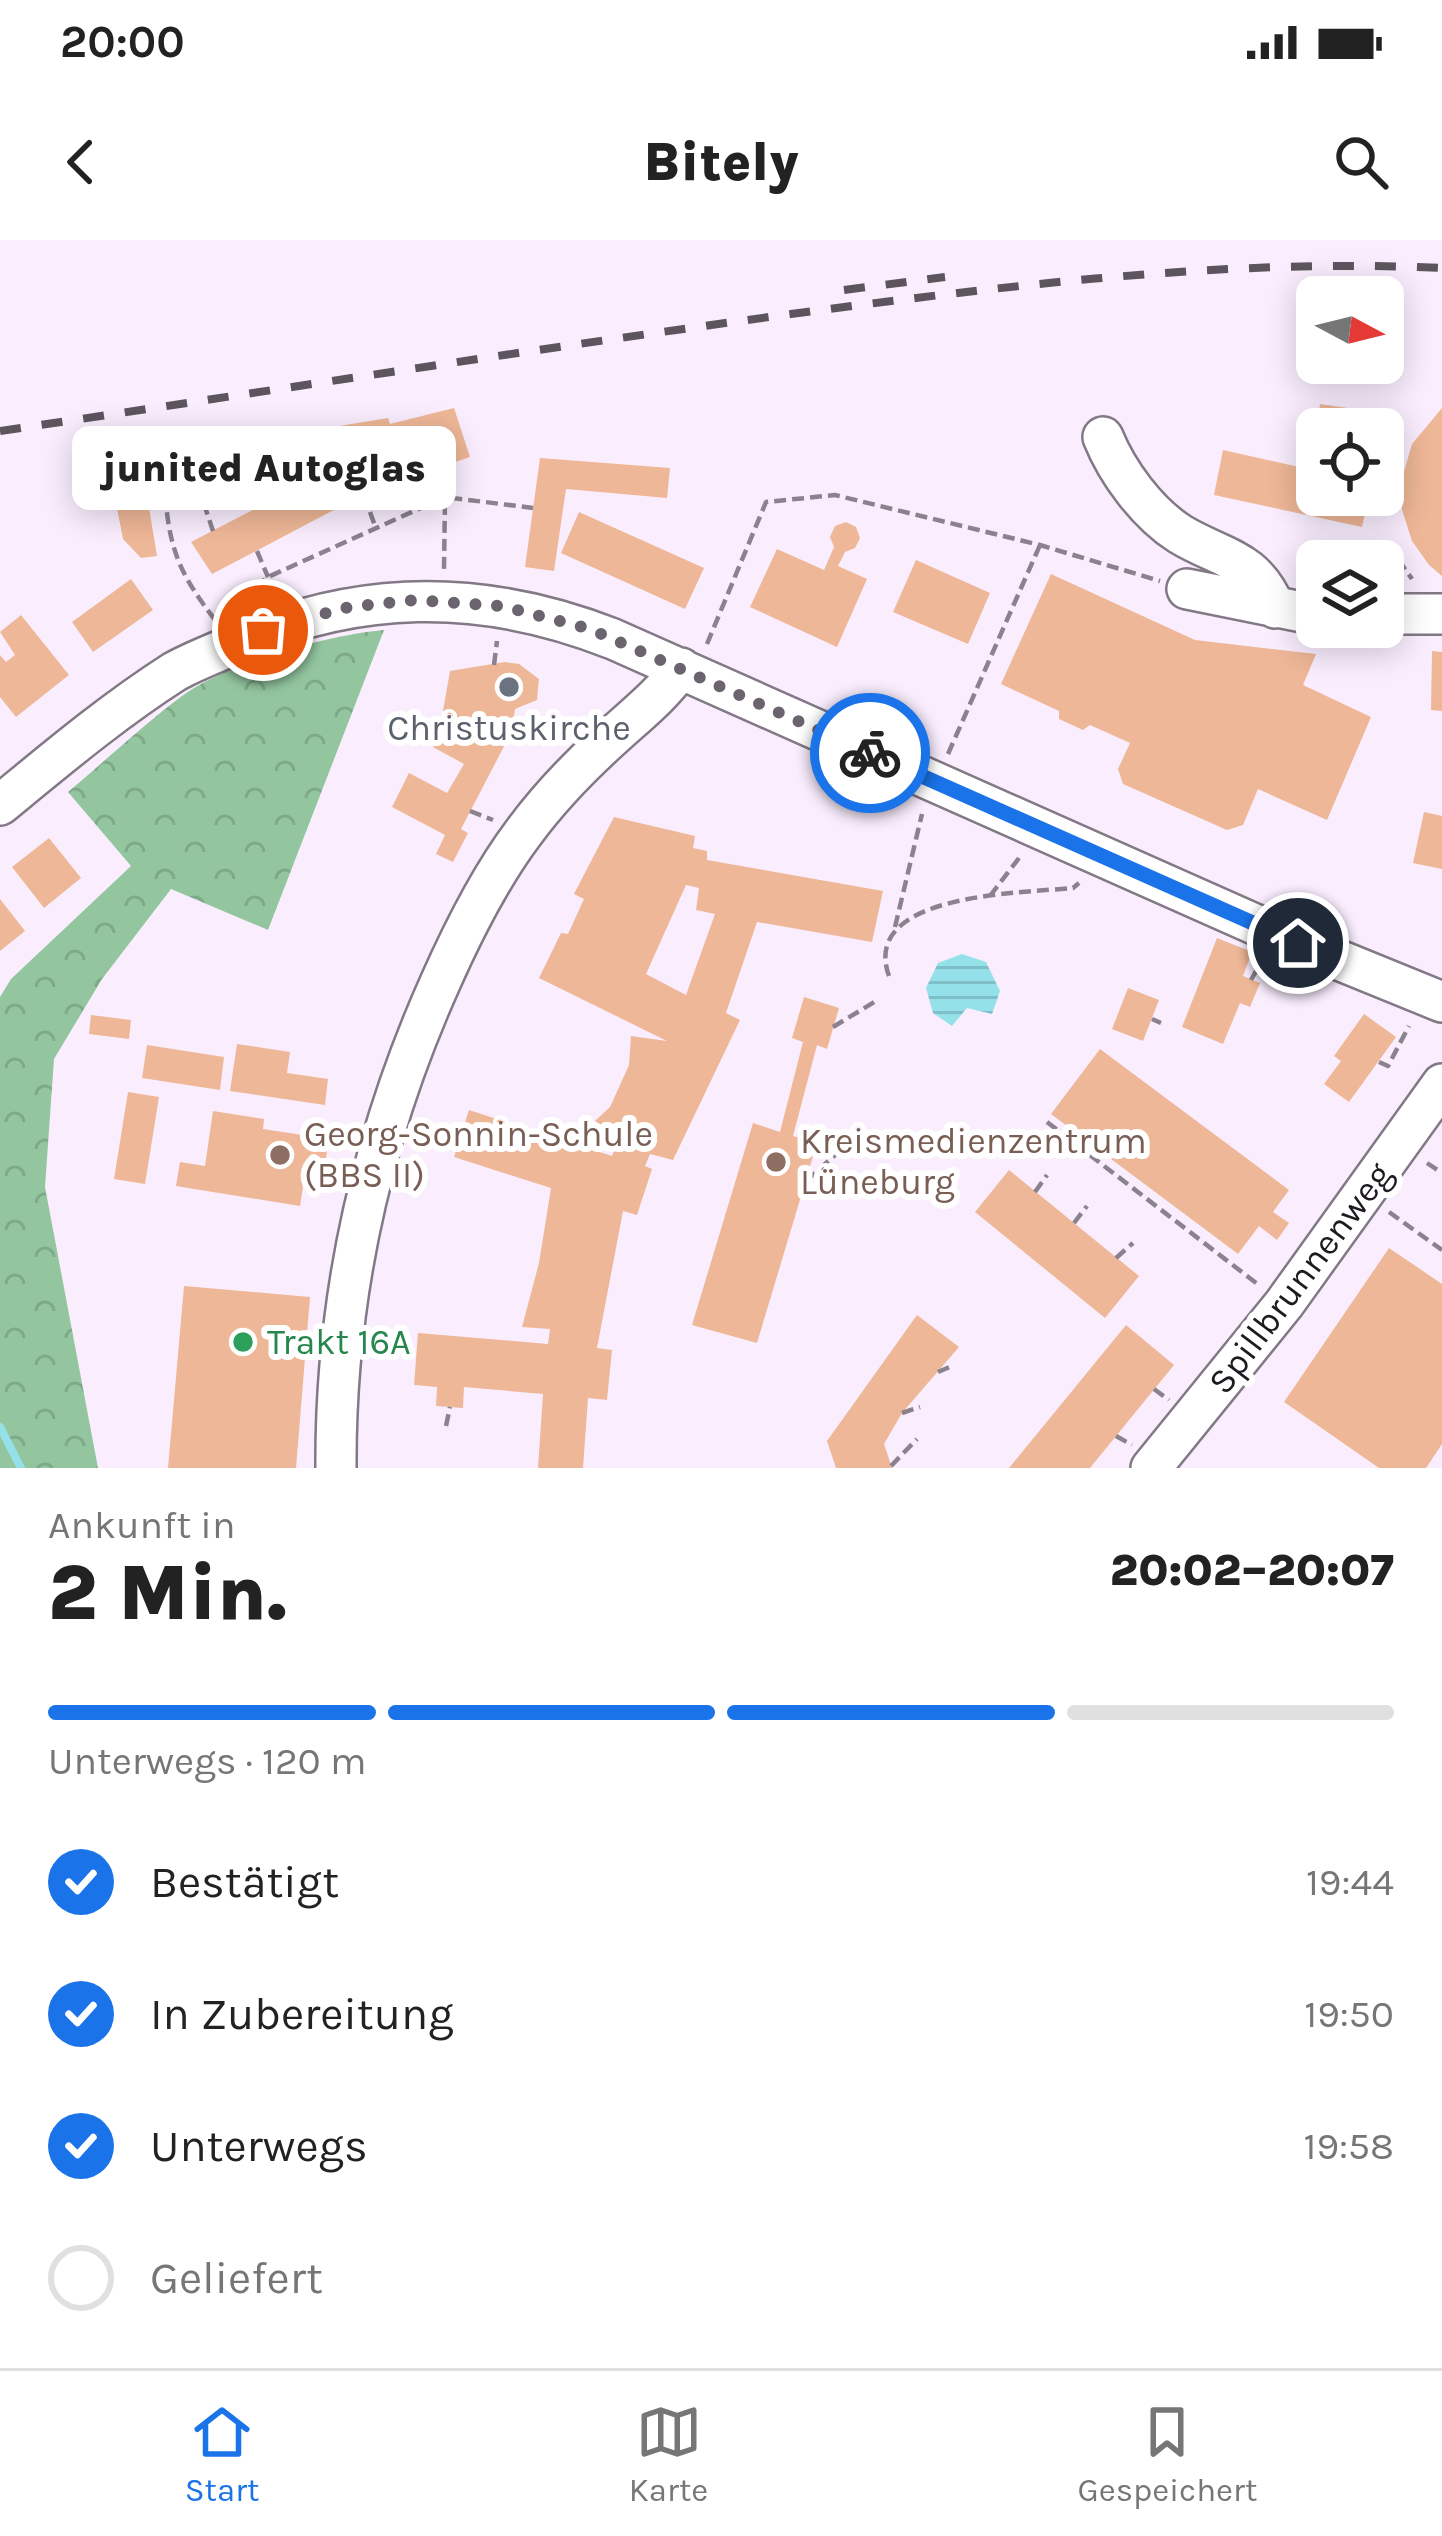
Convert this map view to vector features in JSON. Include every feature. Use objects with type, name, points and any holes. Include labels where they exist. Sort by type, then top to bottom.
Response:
[{"type":"street","points":[[1103,437],[1112,458],[1145,502],[1178,533],[1249,568],[1275,608]]},
{"type":"street","points":[[1186,589],[1296,612]]},
{"type":"street","points":[[0,805],[221,634],[263,630],[349,607],[479,602],[566,620],[682,668],[1434,999]]},
{"type":"street","points":[[1404,609],[1434,603]]},
{"type":"street","points":[[336,1468],[341,1354],[357,1238],[396,1087],[458,944],[524,832],[608,741],[665,692],[682,668]]},
{"type":"street","name":"Spillbrunnenweg","points":[[1151,1468],[1284,1304],[1442,1084]]},
{"type":"path","points":[[332,457],[198,486],[166,504],[170,545],[187,583],[221,634],[268,577],[445,497],[533,508]]},
{"type":"path","points":[[435,468],[445,497],[443,600]]},
{"type":"path","points":[[198,486],[213,531]]},
{"type":"path","points":[[682,668],[706,647],[766,502],[835,495],[1040,545],[1186,589]]},
{"type":"path","points":[[364,496],[375,526]]},
{"type":"path","points":[[944,764],[1040,545]]},
{"type":"path","points":[[257,551],[268,577]]},
{"type":"path","points":[[1404,569],[1434,603]]},
{"type":"path","points":[[514,721],[608,741]]},
{"type":"path","points":[[889,976],[884,963],[918,824]]},
{"type":"path","points":[[896,927],[909,916],[936,906],[1072,888],[1086,878],[1100,854]]},
{"type":"path","points":[[990,896],[1014,866]]},
{"type":"path","points":[[1379,1062],[1388,1066],[1434,999]]},
{"type":"path","points":[[833,1027],[877,1001]]},
{"type":"path","points":[[1152,1019],[1161,1023]]},
{"type":"path","points":[[1047,1122],[1284,1304]]},
{"type":"path","points":[[806,1181],[852,1140]]},
{"type":"path","points":[[1121,1181],[1128,1172]]},
{"type":"path","points":[[1035,1192],[1047,1174]]},
{"type":"path","points":[[1365,1194],[1442,1250]]},
{"type":"path","points":[[1074,1223],[1087,1206]]},
{"type":"path","points":[[1195,1236],[1203,1228]]},
{"type":"path","points":[[1117,1258],[1133,1243]]},
{"type":"path","points":[[938,1372],[955,1365]]},
{"type":"path","points":[[446,1426],[449,1407]]},
{"type":"path","points":[[902,1414],[920,1407]]},
{"type":"path","points":[[892,1466],[916,1439]]},
{"type":"green space","points":[[384,630],[268,930],[171,889],[102,979],[54,1059],[45,1187],[98,1468],[0,1468],[0,997],[11,979],[131,866],[68,792],[201,684],[279,652]]},
{"type":"water","points":[[962,954],[986,962],[1000,991],[992,1014],[967,1008],[952,1026],[933,1013],[926,988],[938,963]]},
{"type":"building","points":[[454,408],[470,457],[370,491],[212,574],[191,542],[334,468],[327,428],[388,418],[390,424]]},
{"type":"building","points":[[1442,408],[1442,576],[1412,541],[1404,516],[1404,472],[1412,444]]},
{"type":"building","points":[[139,447],[157,556],[141,558],[123,539],[106,452]]},
{"type":"building","points":[[1223,450],[1296,466],[1296,513],[1214,495]]},
{"type":"building","points":[[540,458],[670,468],[667,498],[566,489],[554,571],[525,567]]},
{"type":"building","points":[[579,512],[704,568],[685,609],[561,553]]},
{"type":"building","points":[[1311,516],[1364,516],[1362,527]]},
{"type":"building","points":[[846,522],[856,527],[860,538],[838,566],[867,579],[837,647],[750,607],[777,549],[824,570],[834,547],[830,537],[835,526]]},
{"type":"building","points":[[916,560],[990,593],[968,644],[893,612]]},
{"type":"building","points":[[1051,574],[1195,640],[1316,654],[1303,685],[1371,717],[1327,820],[1258,789],[1243,825],[1227,830],[1123,784],[1118,769],[1130,743],[1090,725],[1083,730],[1059,719],[1059,711],[1001,684]]},
{"type":"building","points":[[131,579],[153,610],[93,652],[72,622]]},
{"type":"building","points":[[21,615],[69,675],[16,717],[0,697],[0,655],[6,662],[15,655],[0,632]]},
{"type":"building","points":[[1432,651],[1442,652],[1442,711],[1431,710]]},
{"type":"building","points":[[519,664],[539,679],[537,700],[515,709],[512,731],[461,829],[468,833],[453,862],[436,854],[445,835],[392,807],[409,773],[447,793],[464,764],[433,747],[453,716],[443,711],[450,671]]},
{"type":"building","points":[[1424,812],[1442,816],[1442,869],[1413,863]]},
{"type":"building","points":[[614,817],[695,836],[693,848],[707,851],[707,860],[883,891],[872,942],[757,922],[726,1013],[740,1020],[673,1160],[650,1154],[645,1166],[652,1169],[637,1215],[623,1211],[597,1348],[612,1350],[607,1400],[588,1398],[583,1468],[538,1468],[543,1394],[464,1387],[463,1408],[436,1406],[437,1387],[414,1385],[418,1333],[548,1344],[550,1329],[522,1327],[551,1188],[454,1157],[469,1110],[612,1156],[619,1137],[595,1121],[610,1107],[629,1065],[631,1036],[667,1041],[539,978],[584,899],[574,894]],"holes":[[[686,885],[699,888],[696,910],[715,914],[686,995],[646,974]]]},
{"type":"building","points":[[49,838],[81,878],[44,908],[12,867]]},
{"type":"building","points":[[0,899],[25,931],[0,951]]},
{"type":"building","points":[[1217,938],[1252,952],[1243,976],[1260,983],[1250,1007],[1240,1003],[1223,1044],[1182,1027]]},
{"type":"building","points":[[1128,988],[1159,1000],[1143,1041],[1112,1029]]},
{"type":"building","points":[[804,997],[839,1008],[827,1049],[817,1045],[793,1136],[817,1143],[757,1343],[692,1325],[753,1123],[780,1132],[803,1042],[792,1038]]},
{"type":"building","points":[[1364,1014],[1396,1037],[1349,1102],[1324,1084],[1341,1061],[1334,1056]]},
{"type":"building","points":[[91,1015],[131,1020],[129,1039],[89,1034]]},
{"type":"building","points":[[237,1044],[290,1052],[287,1073],[328,1079],[325,1105],[230,1091]]},
{"type":"building","points":[[147,1045],[224,1057],[220,1090],[142,1078]]},
{"type":"building","points":[[1100,1049],[1289,1190],[1273,1212],[1289,1223],[1277,1240],[1259,1226],[1238,1254],[1051,1114]]},
{"type":"building","points":[[128,1092],[159,1097],[145,1184],[114,1179]]},
{"type":"building","points":[[213,1111],[264,1119],[263,1129],[329,1139],[322,1183],[304,1180],[300,1206],[176,1186],[180,1162],[205,1166]]},
{"type":"building","points":[[1009,1170],[1139,1276],[1105,1318],[975,1212]]},
{"type":"building","points":[[1389,1248],[1442,1284],[1442,1444],[1426,1468],[1379,1468],[1284,1402]]},
{"type":"building","name":"Trakt 16A","points":[[184,1286],[310,1297],[296,1468],[168,1468]]},
{"type":"building","points":[[917,1315],[959,1347],[902,1413],[884,1444],[892,1468],[836,1468],[827,1441]]},
{"type":"building","points":[[1126,1325],[1174,1365],[1090,1468],[1009,1468]]},
{"type":"waterway","points":[[0,1427],[21,1468]]},
{"type":"railway","points":[[0,431],[593,342],[952,294],[1198,271],[1442,268]]},
{"type":"railway","points":[[844,290],[945,277]]},
{"type":"way so far","points":[[263,630],[349,607],[416,600],[502,606],[590,629],[870,753]]},
{"type":"place","name":"junited Autoglas","points":[[263,630]]},
{"type":"place","name":"Christuskirche","points":[[509,687]]},
{"type":"place","name":"Georg-Sonnin-Schule (BBS II)","points":[[280,1155]]},
{"type":"place","name":"Kreismedienzentrum Lüneburg","points":[[776,1162]]},
{"type":"place","name":"Trakt 16A","points":[[243,1342]]},
{"type":"route","points":[[870,753],[1298,943]]}]
